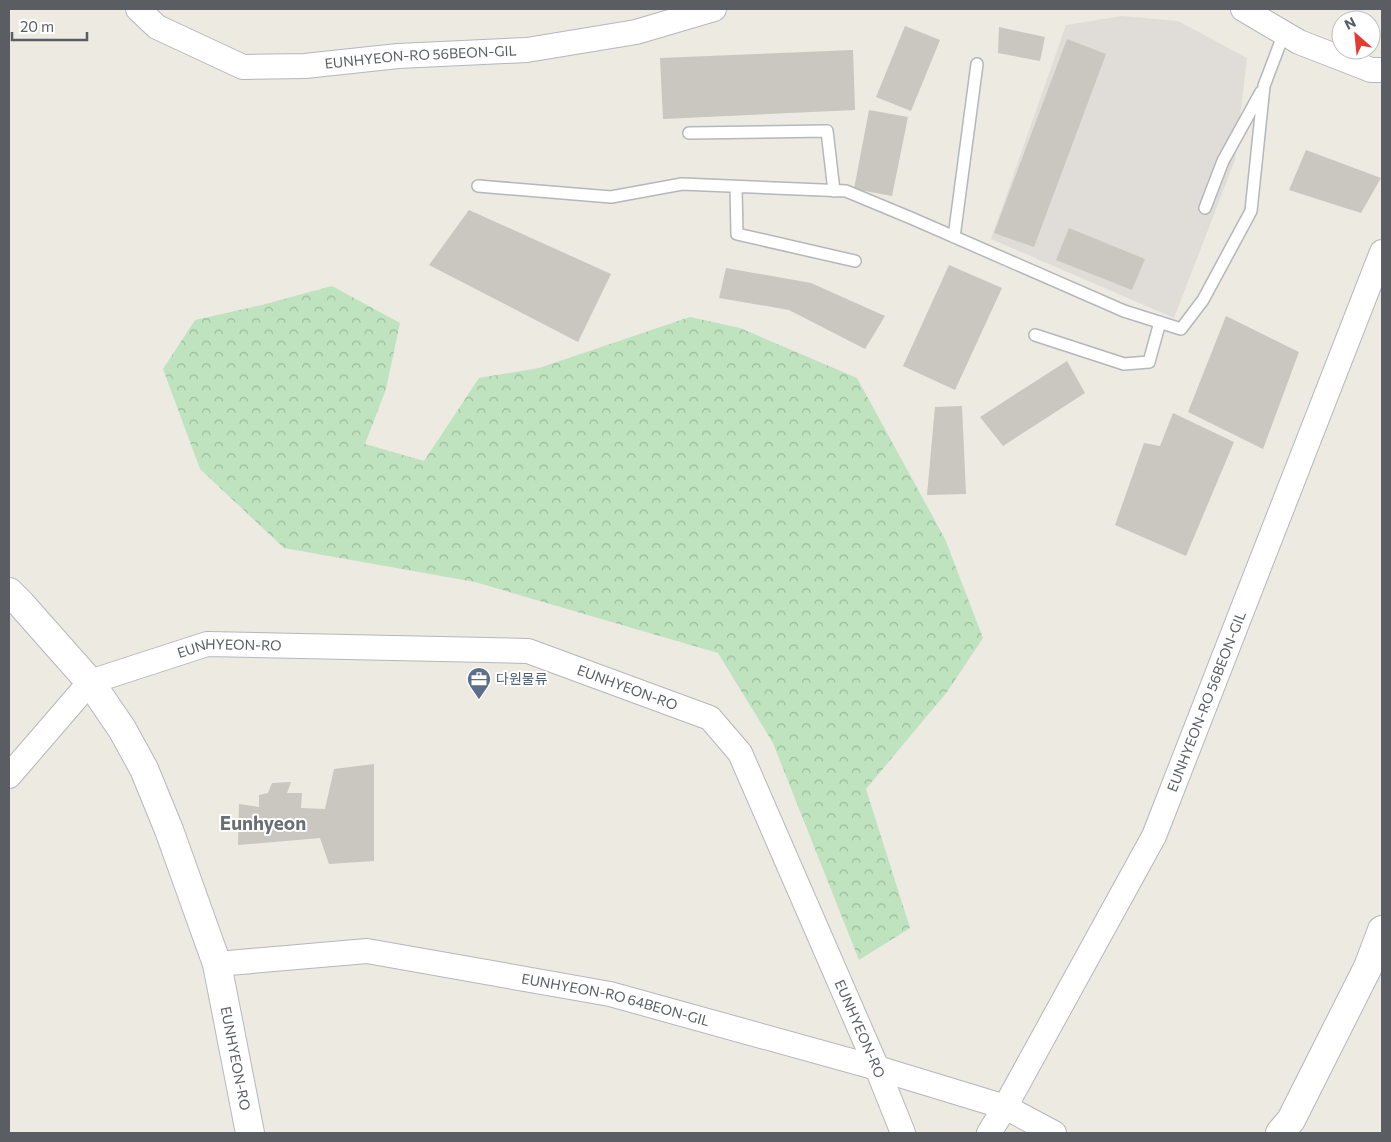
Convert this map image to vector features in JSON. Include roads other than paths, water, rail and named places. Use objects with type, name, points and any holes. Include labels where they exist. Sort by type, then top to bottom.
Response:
[{"type":"main road","name":"EUNHYEON-RO","points":[[9,592],[90,682],[122,729],[144,768],[218,964],[250,1133]]},
{"type":"main road","points":[[1280,1133],[1291,1120],[1317,1069],[1368,967],[1382,930]]},
{"type":"street","name":"EUNHYEON-RO 56BEON-GIL","points":[[138,9],[157,27],[243,67],[304,66],[398,56],[527,50],[636,32],[714,9]]},
{"type":"street","points":[[1243,9],[1299,42],[1371,70],[1382,70]]},
{"type":"street","name":"EUNHYEON-RO 56BEON-GIL","points":[[989,1133],[1154,836],[1382,252]]},
{"type":"street","name":"EUNHYEON-RO","points":[[90,682],[207,644],[528,651],[710,718],[740,753],[877,1068],[903,1133]]},
{"type":"street","points":[[9,776],[90,682]]},
{"type":"street","name":"EUNHYEON-RO 64BEON-GIL","points":[[218,964],[367,951],[610,994],[877,1068],[1005,1107],[1054,1133]]},
{"type":"lane","points":[[1205,208],[1223,161],[1264,86],[1284,33]]},
{"type":"lane","points":[[954,237],[977,64]]},
{"type":"lane","points":[[478,186],[611,197],[682,184],[846,191],[1124,311],[1181,329],[1203,300],[1251,211],[1264,86]]},
{"type":"lane","points":[[689,133],[828,131],[834,191]]},
{"type":"lane","points":[[736,187],[737,234],[855,261]]},
{"type":"lane","points":[[1035,335],[1124,364],[1149,362],[1160,322]]},
{"type":"place","name":"다원물류","points":[[479,700]]},
{"type":"district","name":"Eunhyeon","points":[[263,823]]}]
